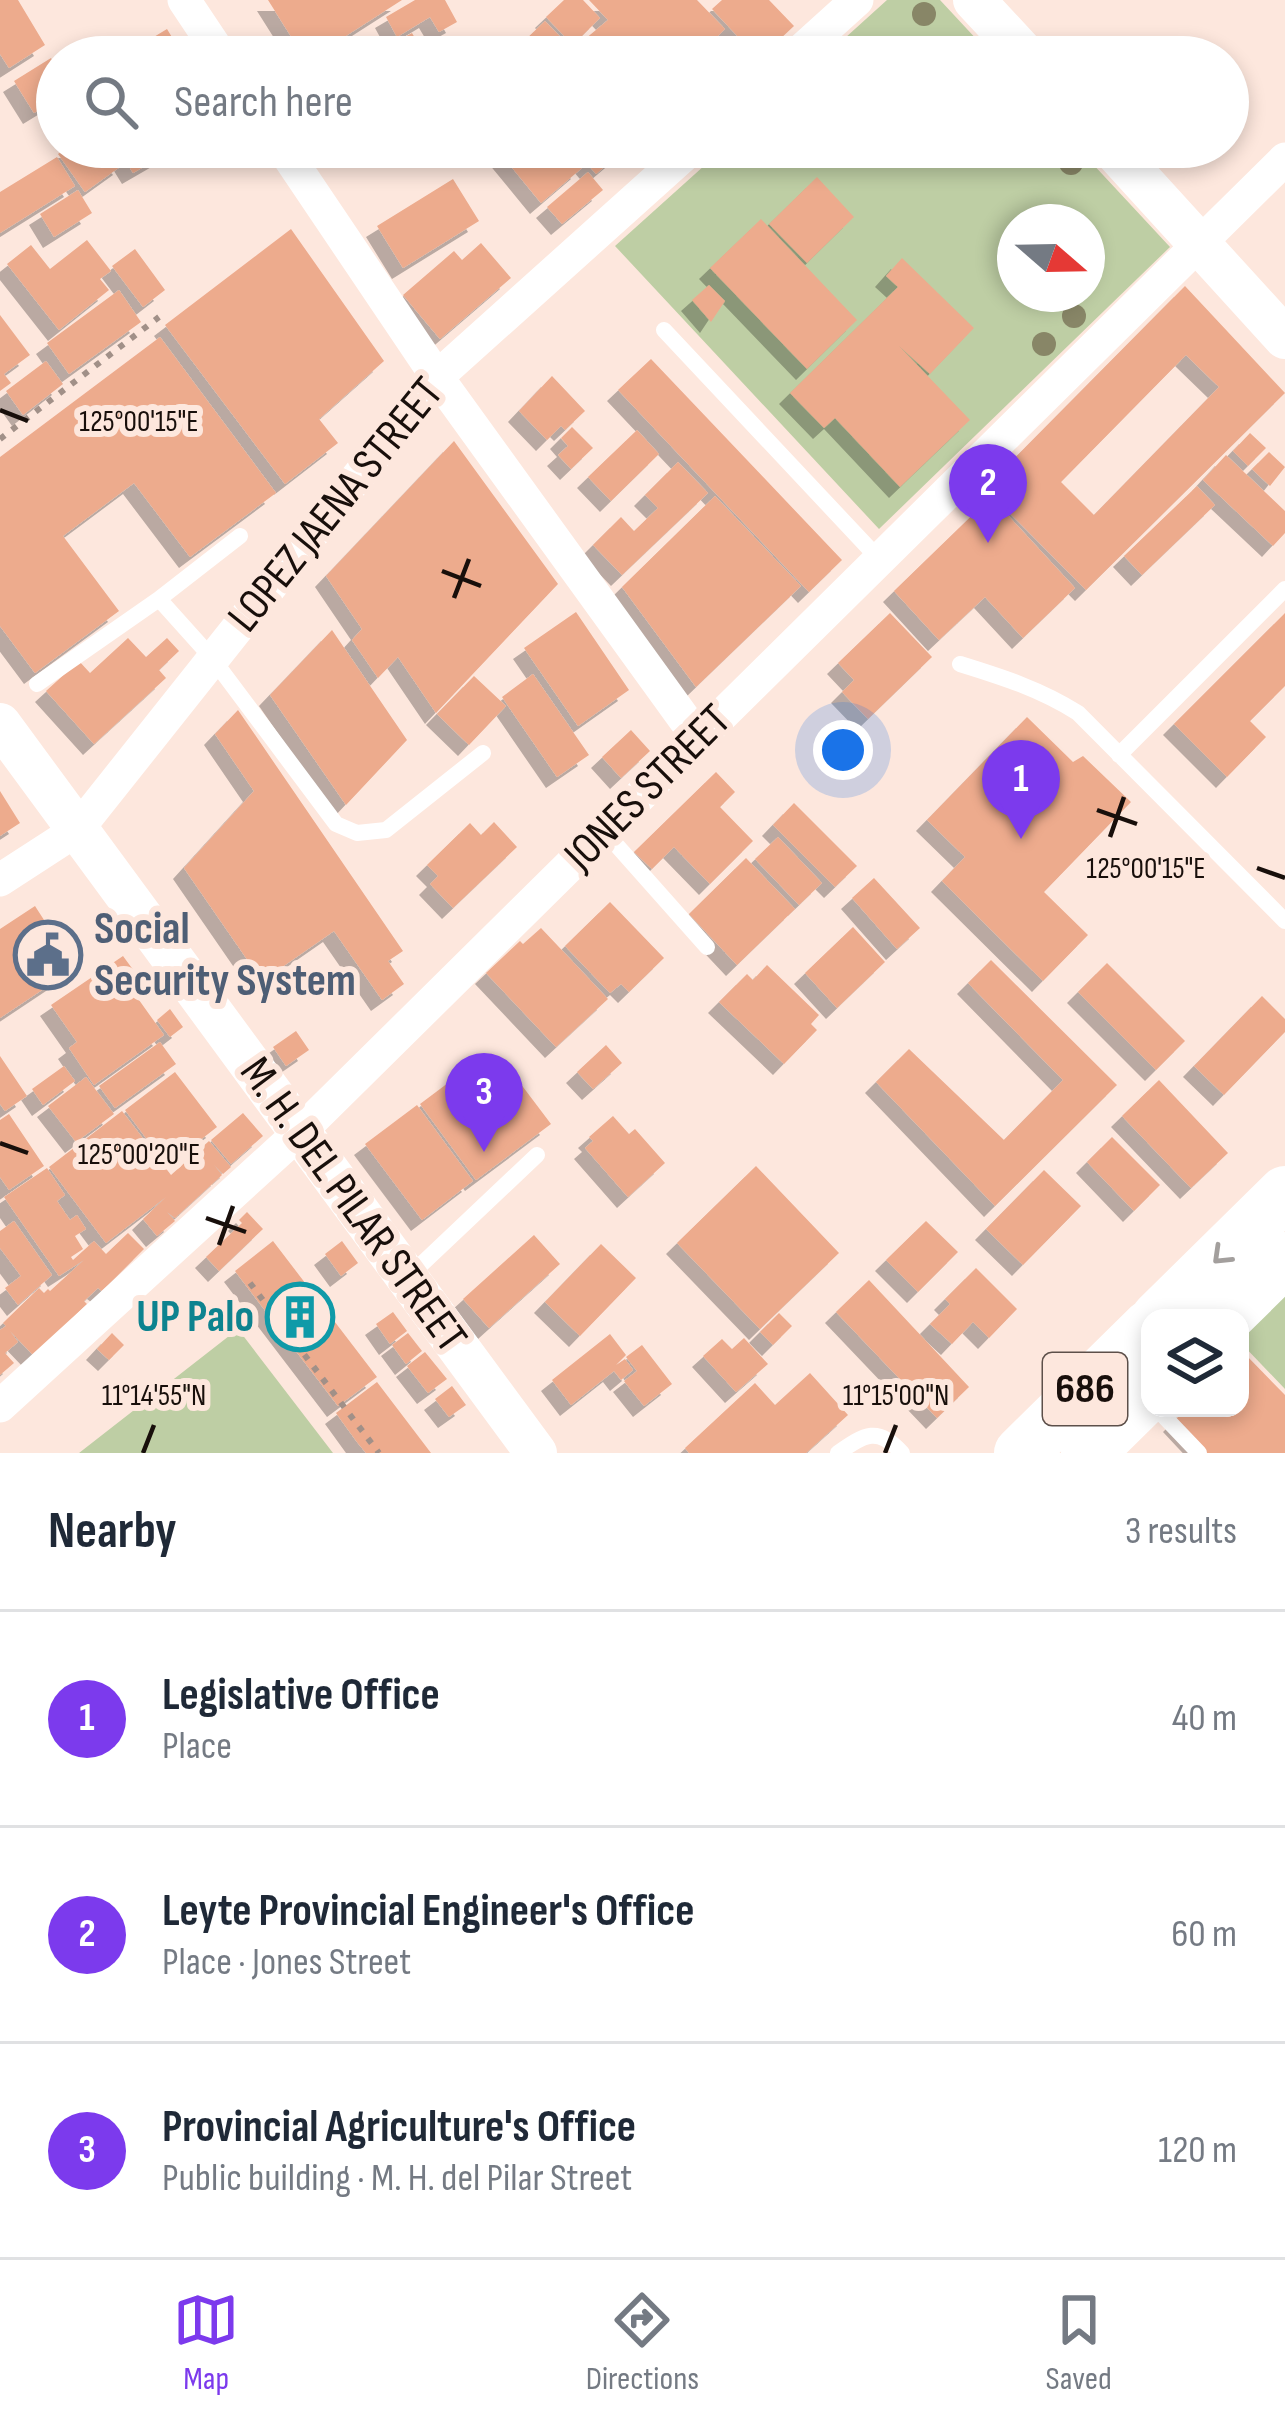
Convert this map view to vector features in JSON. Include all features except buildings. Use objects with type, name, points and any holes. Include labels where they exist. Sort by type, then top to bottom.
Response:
[{"type":"main road","name":"686","points":[[1167,1309],[1285,1193]]},
{"type":"main road","points":[[1234,1309],[1285,1259]]},
{"type":"main road","name":"686","points":[[1058,1446],[1141,1338]]},
{"type":"main road","name":"686","points":[[1058,1446],[1141,1404]]},
{"type":"street","points":[[184,0],[208,36]]},
{"type":"street","points":[[817,36],[857,0]]},
{"type":"street","points":[[974,0],[1007,36]]},
{"type":"street","name":"JONES STREET","points":[[0,1406],[300,1132],[1285,159]]},
{"type":"street","points":[[296,168],[436,377],[698,738]]},
{"type":"street","name":"LOPEZ JAENA STREET","points":[[0,880],[77,830],[436,377],[670,168]]},
{"type":"street","points":[[1131,168],[1285,338]]},
{"type":"street","name":"M. H. DEL PILAR STREET","points":[[0,724],[536,1453]]},
{"type":"lane","points":[[664,330],[879,559]]},
{"type":"lane","points":[[37,684],[241,536]]},
{"type":"lane","points":[[1119,755],[1285,589]]},
{"type":"lane","points":[[159,599],[212,658],[336,824],[357,833],[386,830],[483,753]]},
{"type":"lane","points":[[960,664],[1014,680],[1078,713],[1285,921]]},
{"type":"lane","points":[[604,831],[707,947]]},
{"type":"lane","points":[[407,1277],[538,1155]]},
{"type":"lane","points":[[1166,1417],[1199,1453]]},
{"type":"lane","points":[[838,1453],[865,1436],[878,1435],[902,1453]]},
{"type":"path","points":[[0,439],[159,316]]},
{"type":"path","points":[[250,1283],[379,1453]]},
{"type":"green space","points":[[887,0],[940,0],[973,36],[847,36]]},
{"type":"green space","points":[[702,168],[1097,168],[1170,247],[1105,310],[1105,204],[997,204],[997,312],[1103,312],[879,529],[615,246]]},
{"type":"green space","points":[[1285,1287],[1285,1389],[1249,1351],[1249,1322]]},
{"type":"green space","points":[[238,1329],[333,1453],[79,1453]]},
{"type":"place","name":"Leyte Provincial Engineer's Office","points":[[988,543]]},
{"type":"place","name":"Legislative Office","points":[[1021,839]]},
{"type":"place","name":"Social Security System","points":[[48,955]]},
{"type":"place","name":"Provincial Agriculture's Office","points":[[484,1152]]},
{"type":"place","name":"UP Palo","points":[[300,1317]]}]
